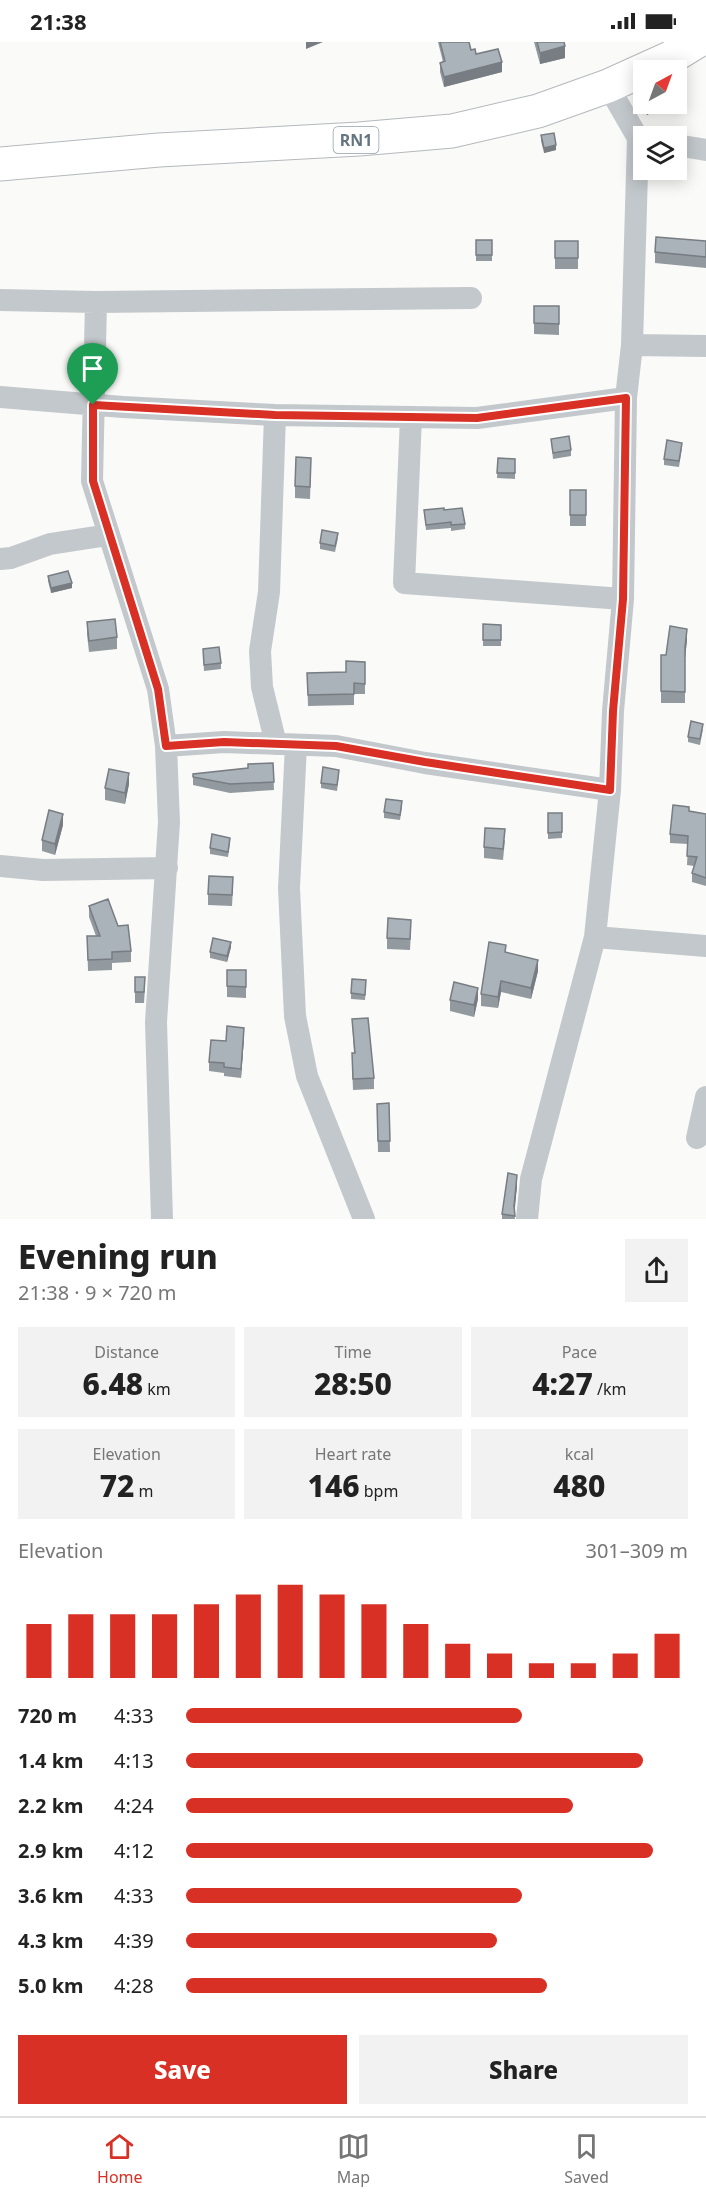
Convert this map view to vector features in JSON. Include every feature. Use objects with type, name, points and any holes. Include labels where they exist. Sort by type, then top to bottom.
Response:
[{"type":"highway","name":"RN1","points":[[0,164],[159,150],[348,140],[452,131],[538,111],[608,86],[670,58],[696,42]]},
{"type":"street","points":[[608,86],[633,126]]},
{"type":"street","points":[[687,147],[706,150]]},
{"type":"street","points":[[527,1219],[531,1179],[595,937],[610,790],[613,711],[623,599],[626,398],[632,345],[639,180]]},
{"type":"street","points":[[0,300],[96,302],[471,298]]},
{"type":"street","points":[[96,302],[93,481],[158,689],[166,746],[169,822],[156,1022],[162,1219]]},
{"type":"street","points":[[632,345],[706,346]]},
{"type":"street","points":[[0,397],[93,405],[275,415],[477,418],[626,398]]},
{"type":"street","points":[[275,415],[269,592],[260,651],[262,687],[286,744],[295,1016],[307,1076],[364,1219]]},
{"type":"street","points":[[411,417],[404,583],[623,599]]},
{"type":"street","points":[[0,559],[11,558],[50,544],[108,535]]},
{"type":"street","points":[[166,746],[224,742],[336,746],[610,790]]},
{"type":"street","points":[[0,866],[43,870],[167,868]]},
{"type":"street","points":[[595,937],[706,946]]},
{"type":"street","points":[[697,1138],[706,1097]]},
{"type":"building","points":[[440,42],[469,42],[471,50],[475,49],[476,54],[498,49],[502,62],[444,77],[440,63],[445,61]]},
{"type":"building","points":[[537,42],[564,42],[565,46],[540,53]]},
{"type":"building","points":[[554,133],[556,145],[544,148],[541,135]]},
{"type":"building","points":[[656,237],[706,241],[706,257],[655,252]]},
{"type":"building","points":[[476,240],[492,240],[492,255],[476,255]]},
{"type":"building","points":[[555,241],[578,241],[578,258],[555,258]]},
{"type":"building","points":[[534,306],[559,306],[559,324],[534,323]]},
{"type":"building","points":[[569,436],[571,450],[553,453],[551,439]]},
{"type":"building","points":[[667,440],[682,443],[679,461],[664,459]]},
{"type":"building","points":[[296,457],[311,458],[310,487],[295,486]]},
{"type":"building","points":[[498,458],[515,459],[515,473],[497,473]]},
{"type":"building","points":[[570,490],[586,490],[586,515],[570,515]]},
{"type":"building","points":[[444,508],[444,510],[462,508],[465,524],[451,525],[451,522],[426,525],[424,510]]},
{"type":"building","points":[[322,530],[338,533],[335,546],[320,543]]},
{"type":"building","points":[[68,571],[72,583],[51,588],[48,576]]},
{"type":"building","points":[[115,619],[117,637],[89,641],[87,622]]},
{"type":"building","points":[[483,624],[501,625],[501,640],[483,640]]},
{"type":"building","points":[[670,626],[687,629],[685,692],[661,691],[661,655],[666,655]]},
{"type":"building","points":[[219,647],[221,663],[204,665],[203,649]]},
{"type":"building","points":[[346,661],[365,662],[365,684],[354,683],[354,694],[308,695],[307,673],[346,672]]},
{"type":"building","points":[[691,721],[703,724],[700,739],[688,737]]},
{"type":"building","points":[[273,763],[274,782],[230,784],[193,777],[193,774],[248,768],[248,764]]},
{"type":"building","points":[[323,767],[339,770],[337,785],[321,783]]},
{"type":"building","points":[[109,769],[129,773],[125,793],[105,788]]},
{"type":"building","points":[[386,799],[402,801],[400,815],[384,812]]},
{"type":"building","points":[[673,805],[689,807],[689,811],[706,814],[706,878],[692,873],[697,857],[687,856],[688,836],[670,834]]},
{"type":"building","points":[[49,810],[63,814],[55,844],[42,840]]},
{"type":"building","points":[[548,813],[562,813],[562,832],[548,833]]},
{"type":"building","points":[[485,828],[505,829],[503,849],[484,847]]},
{"type":"building","points":[[212,834],[230,838],[228,852],[210,848]]},
{"type":"building","points":[[209,876],[233,877],[232,895],[208,894]]},
{"type":"building","points":[[108,899],[118,926],[128,925],[131,951],[112,952],[112,959],[88,960],[87,936],[100,936],[89,906]]},
{"type":"building","points":[[388,918],[411,920],[410,939],[387,938]]},
{"type":"building","points":[[213,938],[231,942],[227,956],[210,952]]},
{"type":"building","points":[[489,942],[506,945],[505,952],[538,960],[531,988],[501,981],[498,997],[481,994]]},
{"type":"building","points":[[227,970],[246,970],[246,987],[227,986]]},
{"type":"building","points":[[135,977],[145,977],[144,992],[135,992]]},
{"type":"building","points":[[352,979],[366,980],[365,995],[351,993]]},
{"type":"building","points":[[454,982],[478,988],[474,1005],[450,1000]]},
{"type":"building","points":[[368,1018],[374,1078],[353,1079],[352,1053],[355,1053],[352,1019]]},
{"type":"building","points":[[227,1026],[244,1028],[241,1069],[224,1067],[224,1063],[209,1062],[211,1040],[226,1041]]},
{"type":"building","points":[[389,1103],[390,1141],[378,1141],[377,1104]]},
{"type":"building","points":[[508,1173],[517,1175],[515,1216],[502,1214]]},
{"type":"route","points":[[626,398],[623,599],[613,711],[610,790],[336,746],[224,742],[166,746],[158,689],[93,481],[93,405],[275,415],[477,418],[626,398]]}]
